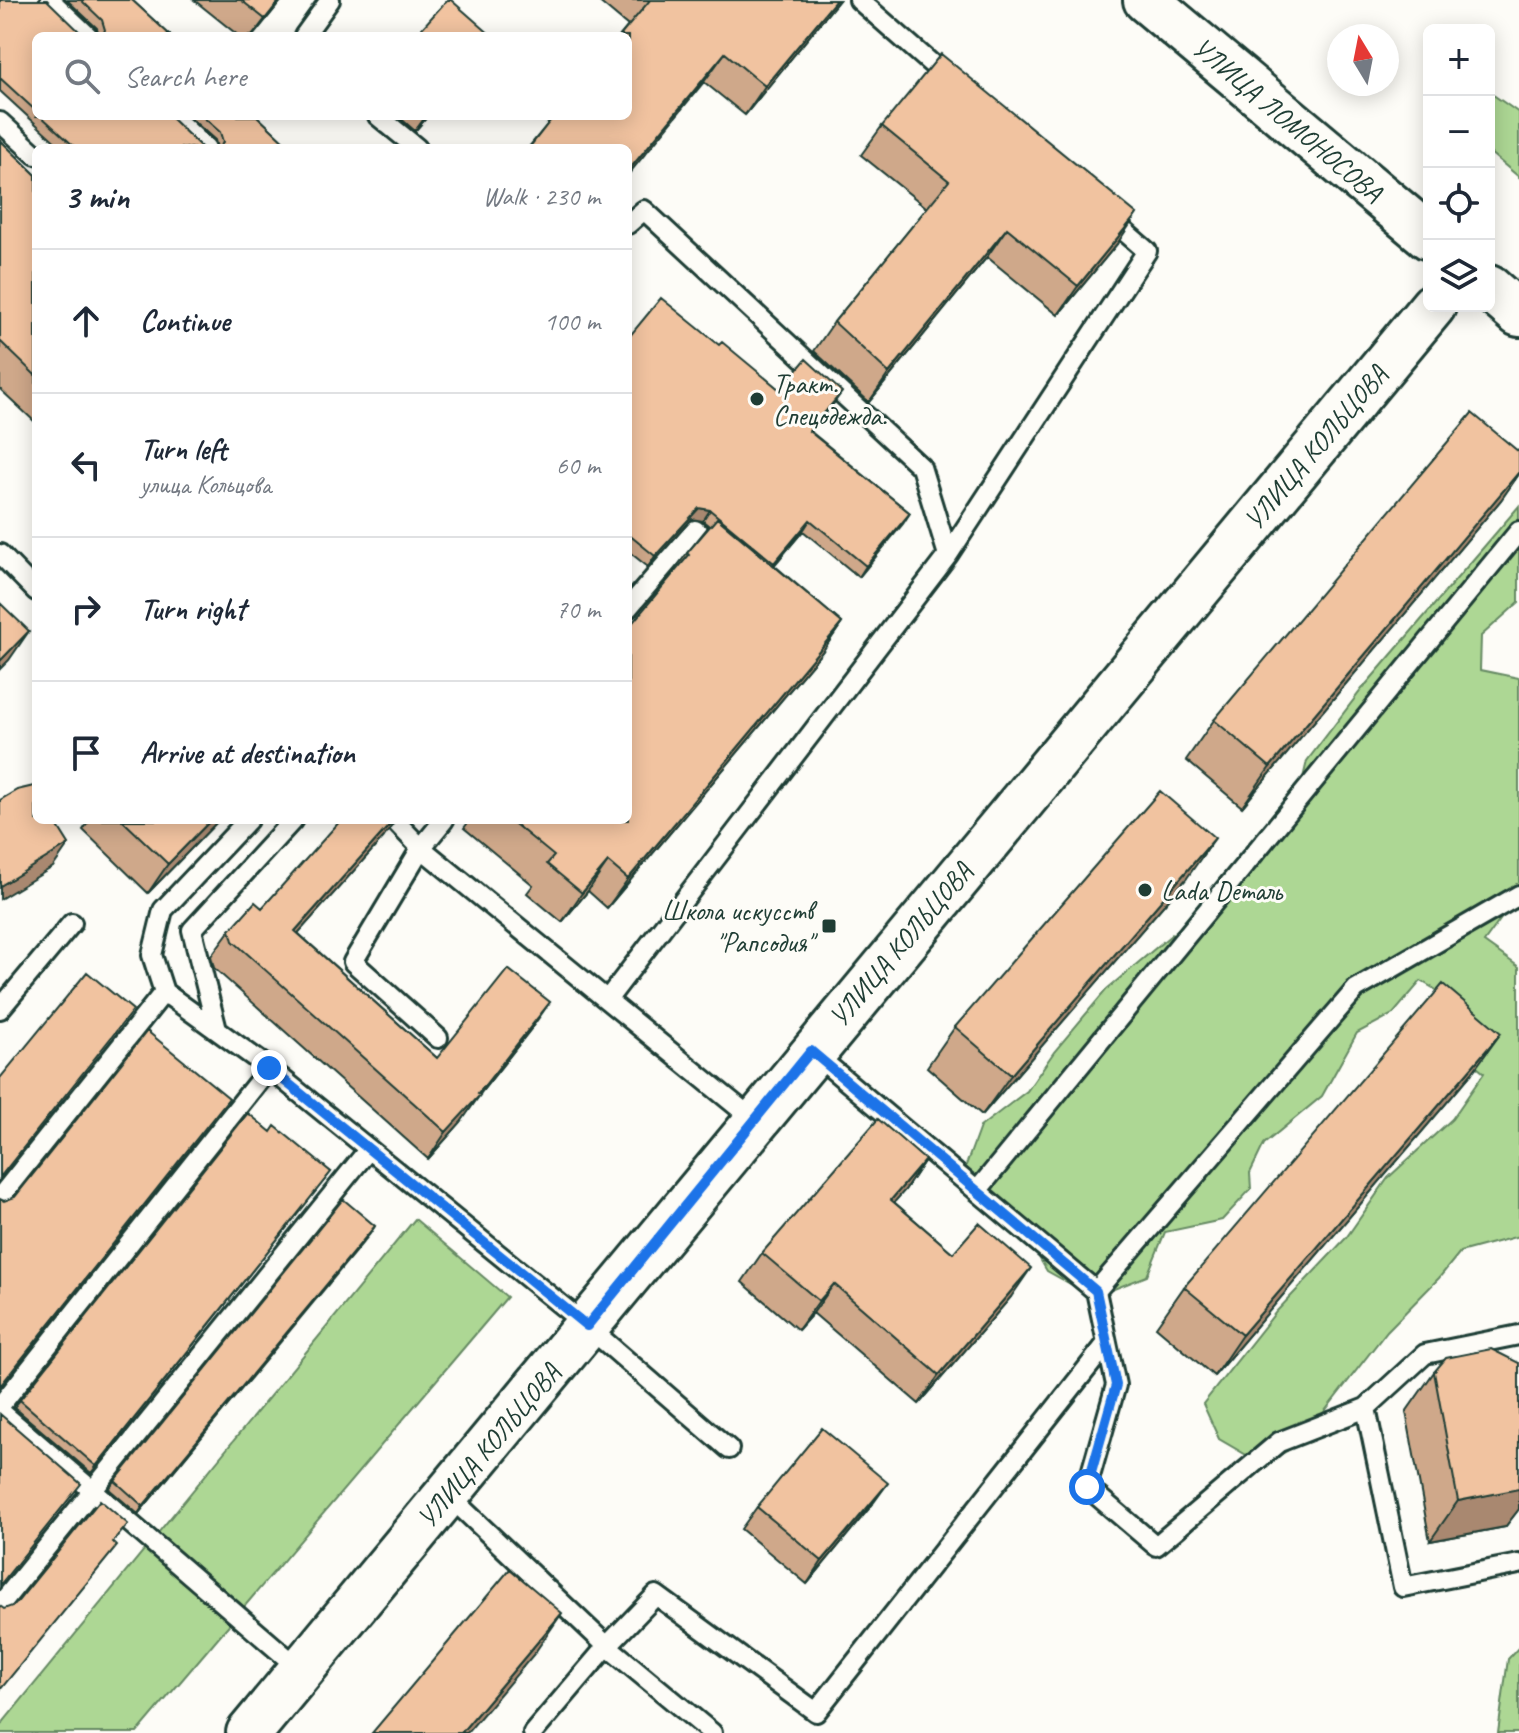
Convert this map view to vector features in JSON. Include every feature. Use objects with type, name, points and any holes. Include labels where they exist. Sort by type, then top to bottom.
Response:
[{"type":"main road","name":"УЛИЦА ЛОМОНОСОВА","points":[[1146,0],[1423,232]]},
{"type":"main road","points":[[1495,293],[1519,314]]},
{"type":"main road","name":"УЛИЦА КОЛЬЦОВА","points":[[249,1733],[811,1051],[1428,312]]},
{"type":"lane","points":[[50,0],[84,32]]},
{"type":"lane","points":[[307,32],[330,0]]},
{"type":"lane","points":[[859,0],[967,94]]},
{"type":"lane","points":[[176,120],[202,144]]},
{"type":"lane","points":[[383,120],[412,144]]},
{"type":"lane","points":[[0,122],[32,151]]},
{"type":"lane","points":[[607,1000],[948,555],[1147,251],[1099,209]]},
{"type":"lane","points":[[632,220],[644,210],[921,467],[948,555]]},
{"type":"lane","points":[[632,603],[695,530],[731,559]]},
{"type":"lane","points":[[977,1191],[1519,531]]},
{"type":"lane","points":[[0,554],[32,587]]},
{"type":"lane","points":[[244,824],[163,910],[152,955],[164,992],[269,1068],[587,1326],[729,1449]]},
{"type":"lane","points":[[217,1030],[192,930],[289,824]]},
{"type":"lane","points":[[398,824],[421,848],[754,1120]]},
{"type":"lane","points":[[438,1038],[353,962],[421,848],[441,824]]},
{"type":"lane","points":[[1096,1291],[1356,989],[1519,895]]},
{"type":"lane","points":[[0,1009],[72,923]]},
{"type":"lane","points":[[0,1197],[164,992]]},
{"type":"lane","points":[[811,1051],[1096,1291],[1116,1385],[1087,1487],[1156,1546],[1279,1442],[1366,1408],[1425,1354],[1519,1335]]},
{"type":"lane","points":[[269,1068],[0,1409],[301,1670]]},
{"type":"lane","points":[[0,1605],[369,1149]]},
{"type":"lane","points":[[533,1733],[607,1646],[656,1595],[816,1712],[1107,1343]]},
{"type":"lane","points":[[1366,1408],[1403,1587],[1519,1564]]},
{"type":"lane","points":[[447,1494],[607,1646],[707,1732]]},
{"type":"green space","points":[[1495,96],[1519,113],[1519,177],[1495,157]]},
{"type":"green space","points":[[1519,506],[1519,602],[1481,636],[1480,670],[1519,678],[1519,894],[1484,942],[1519,967],[1519,1236],[1460,1252],[1387,1331],[1324,1412],[1287,1451],[1262,1464],[1219,1439],[1203,1404],[1276,1312],[1346,1238],[1388,1178],[1452,1119],[1484,1073],[1459,1052],[1455,1001],[1421,981],[1393,1014],[1357,1033],[1322,1096],[1264,1144],[1250,1173],[1251,1189],[1222,1220],[1165,1232],[1147,1276],[1094,1297],[1047,1271],[1034,1249],[976,1191],[965,1168],[980,1127],[1027,1091],[1054,1052],[1107,989],[1202,909],[1300,791],[1307,761],[1362,689]]},
{"type":"green space","points":[[415,1219],[507,1297],[137,1733],[0,1733],[0,1726]]},
{"type":"green space","points":[[1519,1647],[1519,1733],[1498,1733],[1508,1659]]},
{"type":"building","points":[[0,0],[47,0],[80,32],[32,32],[32,107],[0,78]]},
{"type":"building","points":[[81,0],[132,0],[167,32],[104,32],[102,20]]},
{"type":"building","points":[[241,0],[280,0],[265,19]]},
{"type":"building","points":[[447,0],[451,0],[487,32],[419,32]]},
{"type":"building","points":[[650,0],[836,0],[765,86],[725,53],[632,166],[632,144],[532,144],[551,120],[632,120],[632,32],[623,32]]},
{"type":"building","points":[[941,54],[1137,214],[1078,286],[1007,228],[889,373],[834,322],[949,181],[882,126]]},
{"type":"building","points":[[45,120],[173,120],[198,144],[72,144]]},
{"type":"building","points":[[206,120],[261,120],[287,144],[222,144],[220,132]]},
{"type":"building","points":[[0,140],[32,171],[32,372],[0,341]]},
{"type":"building","points":[[661,298],[719,345],[722,342],[780,390],[806,359],[842,392],[809,431],[910,513],[866,566],[810,520],[774,563],[710,510],[699,508],[655,556],[632,537],[632,333]]},
{"type":"building","points":[[1472,413],[1519,452],[1519,472],[1270,767],[1214,720]]},
{"type":"building","points":[[717,518],[842,623],[628,879],[608,862],[582,893],[547,864],[554,856],[515,824],[632,824],[632,623],[689,555],[687,553]]},
{"type":"building","points":[[0,603],[29,631],[0,661]]},
{"type":"building","points":[[32,786],[32,824],[56,824],[69,844],[0,886],[0,800],[17,790]]},
{"type":"building","points":[[1160,791],[1215,838],[1011,1075],[955,1027]]},
{"type":"building","points":[[126,824],[207,824],[168,864]]},
{"type":"building","points":[[337,824],[390,824],[295,931],[437,1058],[508,969],[550,1002],[480,1095],[446,1132],[233,941],[230,930],[255,902],[262,908]]},
{"type":"building","points":[[87,972],[133,1010],[0,1177],[0,1078]]},
{"type":"building","points":[[1443,984],[1501,1033],[1242,1335],[1184,1287]]},
{"type":"building","points":[[147,1031],[229,1098],[0,1386],[0,1199],[4,1201],[15,1197]]},
{"type":"building","points":[[248,1113],[271,1132],[275,1126],[331,1172],[96,1466],[20,1400]]},
{"type":"building","points":[[878,1119],[925,1160],[891,1200],[953,1253],[979,1223],[1031,1268],[939,1375],[834,1284],[819,1301],[762,1253]]},
{"type":"building","points":[[343,1199],[375,1226],[143,1506],[115,1481]]},
{"type":"building","points":[[1491,1349],[1519,1363],[1519,1489],[1458,1501],[1434,1372],[1446,1358]]},
{"type":"building","points":[[0,1414],[81,1484],[0,1585]]},
{"type":"building","points":[[822,1428],[888,1483],[822,1561],[757,1507]]},
{"type":"building","points":[[100,1500],[128,1524],[113,1542],[117,1546],[0,1690],[0,1606],[4,1609],[15,1605]]},
{"type":"building","points":[[510,1569],[562,1613],[461,1733],[372,1733]]},
{"type":"place","name":"Тракт. Спецодежда.","points":[[757,399]]},
{"type":"place","name":"Lada Dеталь","points":[[1145,890]]},
{"type":"place","name":"Школа искусств \"Рапсодия\"","points":[[829,926]]},
{"type":"route","points":[[269,1068],[587,1326],[811,1051],[1096,1291],[1116,1385],[1087,1487]]}]
